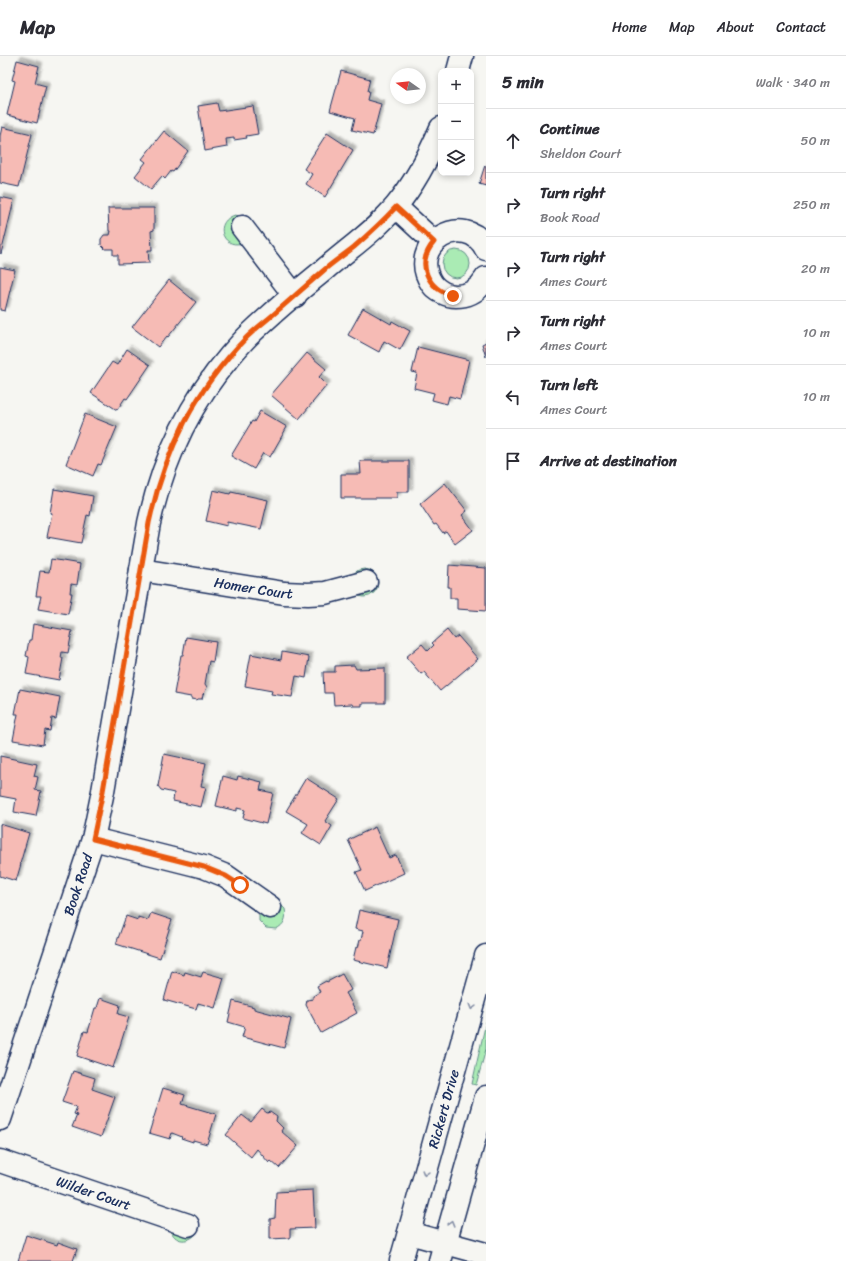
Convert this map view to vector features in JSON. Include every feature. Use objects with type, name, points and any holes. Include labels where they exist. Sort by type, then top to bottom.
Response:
[{"type":"street","points":[[459,68],[462,56]]},
{"type":"street","name":"Book Road","points":[[0,1119],[93,839],[103,791],[155,495],[168,458],[187,417],[200,395],[217,372],[248,336],[324,270],[353,248],[396,207],[416,179],[431,153],[438,136]]},
{"type":"street","points":[[396,207],[434,242]]},
{"type":"street","points":[[242,227],[294,296]]},
{"type":"street","points":[[486,249],[477,238],[467,233],[457,231],[446,233],[437,238],[430,246],[426,256],[425,267],[428,278],[434,286],[443,293],[453,296],[464,296],[474,292],[482,285],[486,278]]},
{"type":"street","name":"Homer Court","points":[[141,570],[284,593],[325,593],[366,582]]},
{"type":"street","points":[[93,839],[204,867],[226,876],[270,907]]},
{"type":"street","name":"Rickert Drive","points":[[401,1261],[486,956]]},
{"type":"street","points":[[443,1252],[486,1097]]},
{"type":"street","name":"Wilder Court","points":[[0,1160],[188,1225]]},
{"type":"street","points":[[408,1233],[443,1252],[486,1254]]},
{"type":"green space","points":[[235,215],[244,217],[245,242],[237,244],[226,240],[222,229],[228,219]]},
{"type":"green space","points":[[456,250],[466,254],[470,264],[466,274],[456,278],[446,274],[442,264],[446,254]]},
{"type":"green space","points":[[364,569],[374,573],[378,583],[374,593],[364,597],[354,593],[350,583],[354,573]]},
{"type":"green space","points":[[279,903],[285,909],[286,916],[284,921],[281,926],[276,929],[266,928],[259,921],[259,911]]},
{"type":"green space","points":[[486,1022],[486,1049],[476,1085],[472,1084]]},
{"type":"green space","points":[[182,1212],[193,1215],[199,1225],[198,1231],[190,1239],[178,1239],[173,1235],[170,1228]]},
{"type":"building","points":[[17,60],[39,66],[35,83],[46,86],[37,123],[7,115],[15,81],[12,80]]},
{"type":"building","points":[[341,71],[370,79],[367,91],[369,92],[367,100],[381,104],[373,135],[352,130],[355,118],[330,111]]},
{"type":"building","points":[[217,103],[219,111],[253,106],[258,134],[246,136],[247,138],[234,140],[234,138],[226,139],[227,147],[205,151],[198,106]]},
{"type":"building","points":[[2,127],[32,134],[19,187],[0,183],[0,136]]},
{"type":"building","points":[[164,131],[188,151],[173,172],[171,171],[165,179],[162,176],[151,189],[135,176],[146,162],[142,159]]},
{"type":"building","points":[[327,133],[353,150],[325,197],[306,184],[312,174],[304,169]]},
{"type":"building","points":[[485,165],[486,166],[486,186],[479,184]]},
{"type":"building","points":[[0,197],[14,200],[1,254],[0,253]]},
{"type":"building","points":[[108,208],[154,208],[154,230],[151,231],[152,250],[148,250],[149,263],[118,264],[118,255],[113,255],[113,249],[105,249],[101,245],[101,239],[104,235],[110,235],[111,231],[109,231]]},
{"type":"building","points":[[0,267],[15,270],[5,311],[0,310]]},
{"type":"building","points":[[169,280],[196,302],[158,347],[132,327]]},
{"type":"building","points":[[363,308],[391,324],[392,321],[410,331],[400,350],[384,341],[379,352],[348,335]]},
{"type":"building","points":[[486,342],[486,357],[482,344]]},
{"type":"building","points":[[418,347],[469,360],[460,399],[449,396],[447,404],[432,400],[434,393],[414,388],[417,373],[412,372]]},
{"type":"building","points":[[127,349],[150,365],[127,399],[125,398],[117,410],[91,393],[112,362],[117,365]]},
{"type":"building","points":[[307,353],[326,369],[319,377],[327,385],[299,419],[271,395]]},
{"type":"building","points":[[260,411],[287,427],[270,457],[263,453],[254,469],[231,456],[252,421],[254,422]]},
{"type":"building","points":[[85,414],[117,427],[101,465],[98,464],[93,476],[66,464]]},
{"type":"building","points":[[360,461],[409,461],[409,492],[397,492],[397,498],[341,498],[341,474],[361,474]]},
{"type":"building","points":[[445,483],[467,511],[462,515],[473,530],[455,544],[446,531],[443,533],[436,524],[434,525],[420,504]]},
{"type":"building","points":[[54,489],[93,496],[90,516],[87,515],[81,543],[47,537],[52,513],[50,513]]},
{"type":"building","points":[[213,490],[230,494],[231,492],[268,500],[261,529],[227,522],[227,526],[206,521]]},
{"type":"building","points":[[51,559],[80,564],[77,585],[71,584],[70,593],[72,593],[68,614],[38,609],[41,596],[36,596],[40,571],[49,572]]},
{"type":"building","points":[[449,565],[486,568],[486,611],[457,609],[457,598],[450,598],[450,587],[448,587]]},
{"type":"building","points":[[33,624],[72,631],[68,653],[62,652],[61,658],[63,658],[59,680],[26,674],[29,657],[26,656],[29,640],[31,640]]},
{"type":"building","points":[[447,630],[454,639],[458,636],[478,659],[440,691],[424,672],[421,674],[406,657],[422,644],[428,651],[434,645],[432,643]]},
{"type":"building","points":[[186,637],[216,642],[213,662],[209,661],[205,684],[207,687],[202,699],[191,699],[191,697],[174,694]]},
{"type":"building","points":[[282,652],[309,657],[306,678],[296,676],[292,697],[271,694],[272,691],[245,686],[251,654],[281,660]]},
{"type":"building","points":[[354,665],[356,669],[385,668],[385,703],[362,703],[362,706],[353,706],[352,704],[334,705],[333,693],[324,693],[323,672],[335,672],[335,666]]},
{"type":"building","points":[[20,689],[60,697],[56,719],[52,718],[50,731],[45,730],[43,745],[13,740],[18,714],[15,714]]},
{"type":"building","points":[[164,754],[206,763],[201,786],[206,787],[201,807],[173,801],[174,793],[161,790],[158,786]]},
{"type":"building","points":[[0,756],[37,764],[34,776],[38,777],[35,790],[41,791],[36,816],[14,812],[16,799],[0,796]]},
{"type":"building","points":[[223,776],[237,780],[238,776],[262,782],[260,790],[273,793],[266,824],[243,818],[245,810],[237,808],[237,811],[216,806]]},
{"type":"building","points":[[306,778],[339,799],[325,821],[332,826],[321,845],[302,833],[308,824],[286,811]]},
{"type":"building","points":[[0,824],[29,833],[16,881],[0,876]]},
{"type":"building","points":[[375,827],[389,858],[396,855],[404,873],[365,891],[356,872],[362,870],[348,840]]},
{"type":"building","points":[[359,910],[398,919],[387,968],[353,960],[356,947],[358,948],[363,931],[355,929]]},
{"type":"building","points":[[151,913],[172,920],[160,958],[116,944],[126,916],[138,920],[138,917],[148,920]]},
{"type":"building","points":[[172,971],[184,975],[185,972],[201,977],[203,972],[224,978],[215,1008],[198,1003],[196,1009],[164,1000]]},
{"type":"building","points":[[342,974],[351,990],[346,993],[357,1013],[321,1033],[306,1005],[307,1000],[313,999],[313,996],[320,992],[317,986]]},
{"type":"building","points":[[100,998],[120,1005],[118,1014],[129,1017],[113,1068],[77,1056],[84,1031],[88,1032],[95,1008],[97,1008]]},
{"type":"building","points":[[233,1001],[254,1007],[254,1009],[291,1019],[284,1048],[242,1037],[245,1027],[228,1022]]},
{"type":"building","points":[[73,1071],[95,1078],[92,1089],[115,1097],[101,1137],[72,1127],[77,1115],[74,1114],[77,1107],[62,1102]]},
{"type":"building","points":[[163,1088],[185,1095],[182,1104],[216,1114],[207,1144],[193,1140],[193,1142],[172,1133],[170,1139],[149,1133]]},
{"type":"building","points":[[262,1109],[277,1117],[276,1121],[283,1128],[281,1131],[298,1146],[279,1168],[271,1161],[269,1163],[257,1149],[251,1157],[226,1135],[242,1115],[251,1122]]},
{"type":"building","points":[[313,1190],[315,1228],[290,1229],[290,1238],[270,1239],[270,1219],[275,1218],[276,1192]]},
{"type":"building","points":[[26,1235],[57,1245],[58,1242],[77,1249],[73,1261],[18,1261]]},
{"type":"route","points":[[240,885],[226,876],[204,867],[93,839],[103,791],[149,523],[155,495],[168,458],[187,417],[200,395],[217,372],[248,336],[324,270],[353,248],[396,207],[434,242],[430,246],[426,256],[425,267],[428,278],[434,286],[443,293],[453,296]]}]
